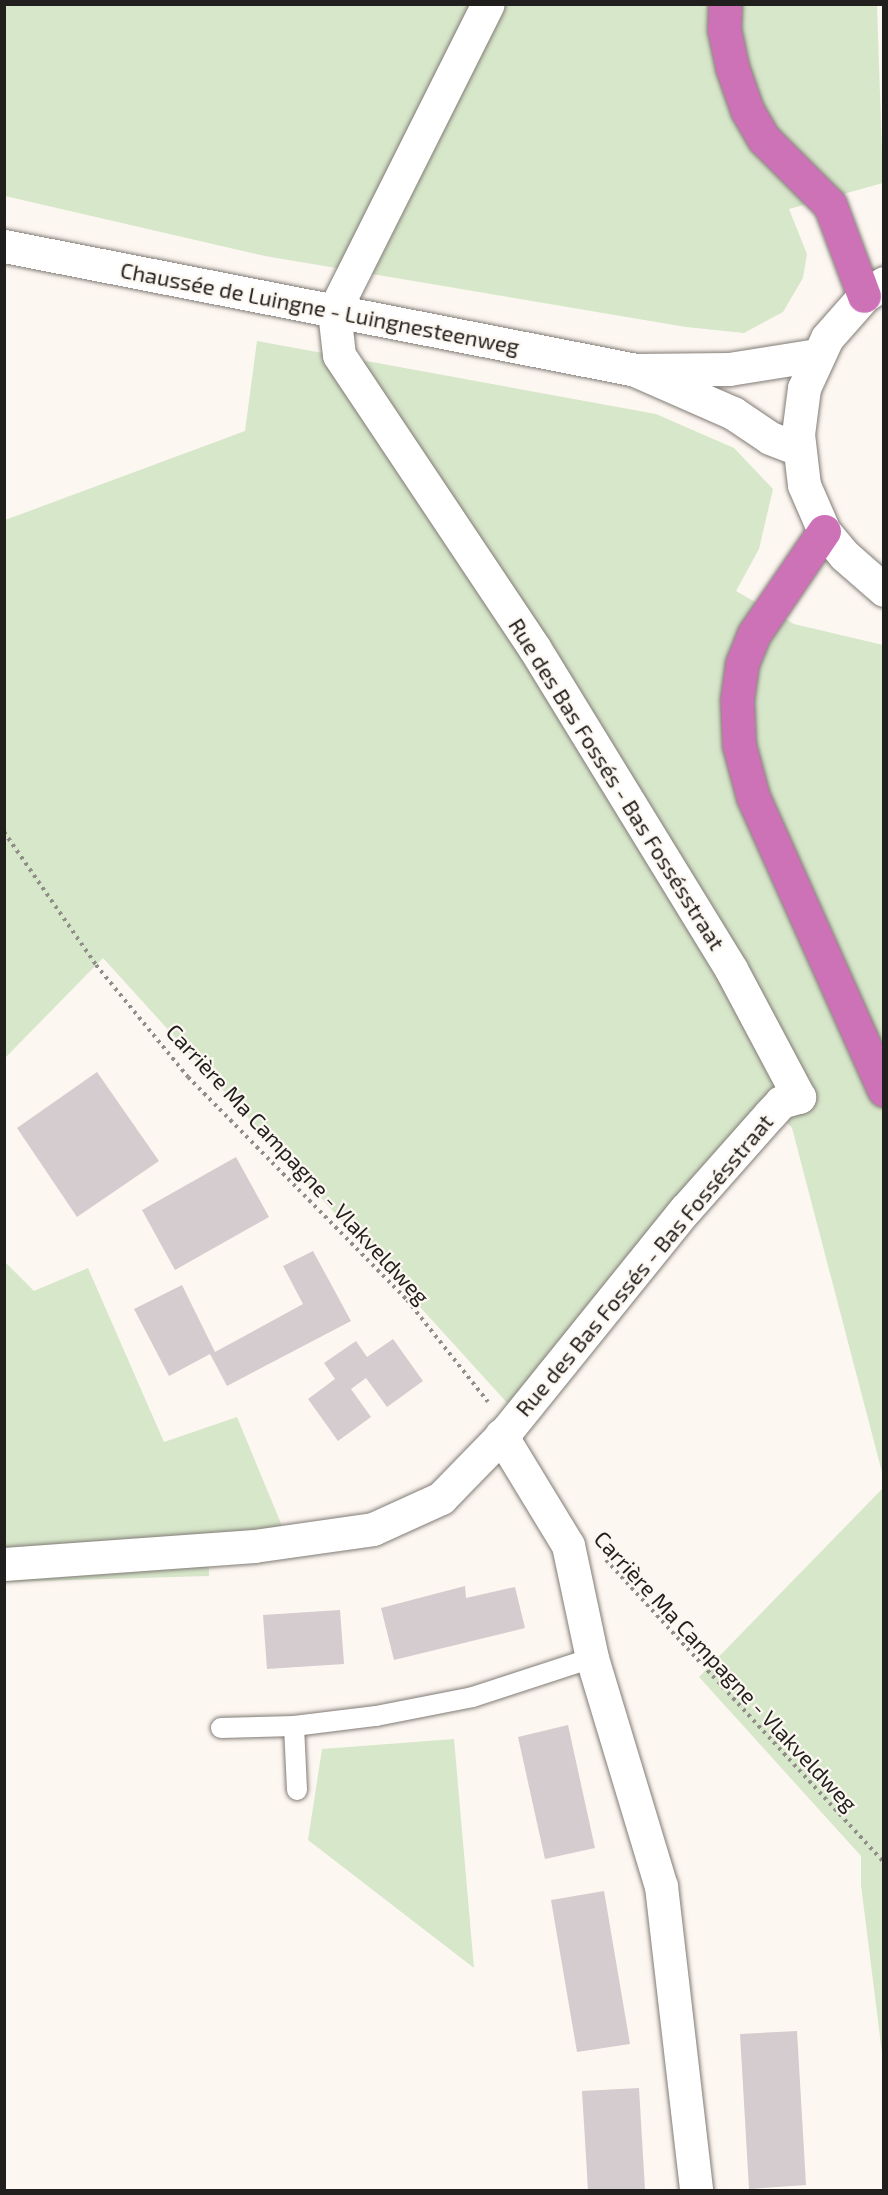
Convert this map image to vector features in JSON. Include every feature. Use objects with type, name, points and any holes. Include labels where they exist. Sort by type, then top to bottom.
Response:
[{"type":"highway","points":[[726,4],[724,29],[732,67],[747,110],[778,155],[830,206],[875,288]]},
{"type":"highway","points":[[825,531],[754,634],[742,664],[737,701],[739,745],[753,797],[884,1090]]},
{"type":"street","points":[[334,311],[488,4]]},
{"type":"street","name":"Chaussée de Luingne - Luingnesteenweg","points":[[4,246],[636,370],[729,369],[817,355]]},
{"type":"street","points":[[875,288],[838,323],[817,355],[804,388],[798,449],[804,485],[825,531],[844,555],[883,590]]},
{"type":"street","name":"Rue des Bas Fossés - Bas Fossésstraat","points":[[4,1564],[254,1546],[373,1529],[441,1498],[505,1432],[685,1210],[770,1114],[781,1102],[799,1097],[731,969],[535,649],[339,355],[334,311]]},
{"type":"street","name":"Chaussée de Luingne - Luingnesteenweg","points":[[636,370],[733,413],[770,438],[798,449]]},
{"type":"street","points":[[505,1432],[567,1545],[592,1658],[661,1886],[696,2190]]},
{"type":"lane","points":[[221,1728],[294,1726],[376,1716],[473,1696],[592,1658]]},
{"type":"lane","points":[[294,1726],[297,1790]]},
{"type":"path","name":"Carrière Ma Campagne - Vlakveldweg","points":[[4,832],[96,965],[188,1077],[407,1300],[505,1432]]},
{"type":"path","name":"Carrière Ma Campagne - Vlakveldweg","points":[[567,1545],[585,1536],[884,1862]]},
{"type":"green space","points":[[4,5],[877,5],[883,183],[789,209],[807,254],[803,278],[783,312],[744,333],[686,327],[265,256],[5,196]]},
{"type":"green space","points":[[257,341],[656,414],[734,448],[773,489],[759,549],[736,591],[794,624],[883,645],[883,1476],[792,1128],[764,1098],[510,1406],[103,958],[5,1058],[5,520],[245,431]]},
{"type":"green space","points":[[4,1261],[34,1291],[88,1268],[164,1442],[237,1417],[282,1526],[208,1537],[209,1576],[5,1582]]},
{"type":"green space","points":[[883,1488],[883,2061],[861,1885],[861,1856],[699,1677]]},
{"type":"green space","points":[[454,1739],[474,1968],[308,1840],[322,1749]]},
{"type":"building","points":[[97,1072],[159,1161],[77,1217],[17,1128]]},
{"type":"building","points":[[236,1157],[269,1217],[175,1270],[142,1210]]},
{"type":"building","points":[[313,1251],[351,1321],[227,1386],[210,1354],[169,1376],[134,1309],[182,1285],[215,1352],[303,1304],[283,1266]]},
{"type":"building","points":[[393,1339],[423,1381],[387,1407],[366,1378],[351,1389],[371,1417],[338,1441],[308,1399],[335,1379],[324,1363],[356,1341],[367,1357]]},
{"type":"building","points":[[465,1586],[466,1598],[515,1587],[525,1628],[394,1660],[381,1608]]},
{"type":"building","points":[[340,1610],[344,1664],[267,1669],[263,1615]]},
{"type":"building","points":[[568,1725],[595,1848],[545,1859],[518,1737]]},
{"type":"building","points":[[604,1891],[630,2044],[577,2052],[551,1900]]},
{"type":"building","points":[[797,2031],[806,2185],[749,2189],[740,2034]]},
{"type":"building","points":[[639,2088],[645,2190],[588,2190],[582,2091]]}]
